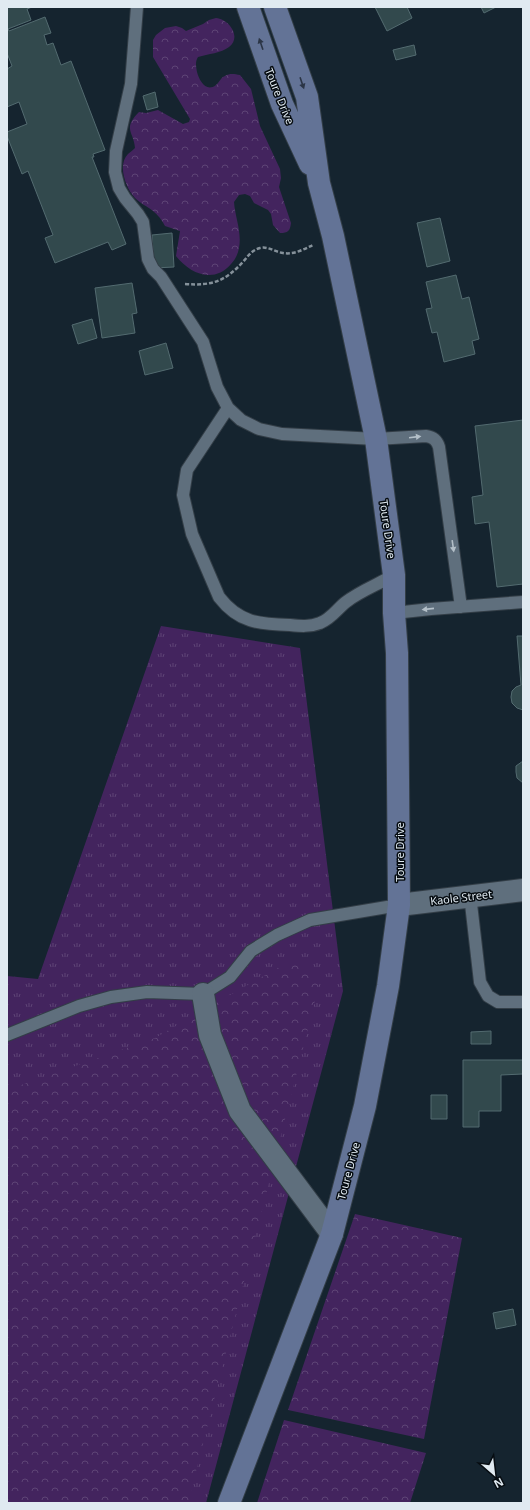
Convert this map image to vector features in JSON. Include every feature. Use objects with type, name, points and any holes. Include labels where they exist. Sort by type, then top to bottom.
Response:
[{"type":"street","name":"Toure Drive","points":[[248,7],[282,104],[319,183]]},
{"type":"street","name":"Toure Drive","points":[[229,1503],[332,1234],[365,1106],[388,986],[400,904],[398,669],[394,613],[394,575],[376,439],[333,236],[319,183],[307,97],[275,7]]},
{"type":"street","name":"Kaole Street","points":[[400,904],[523,890]]},
{"type":"street","points":[[203,994],[210,1035],[240,1111],[332,1234]]},
{"type":"lane","points":[[137,7],[130,84],[115,156],[115,172],[119,188],[143,222],[148,259],[153,269],[161,276],[203,342],[218,387],[228,408],[241,420],[259,429],[282,434],[376,439],[426,436],[432,437],[437,441],[440,447],[461,607]]},
{"type":"lane","points":[[228,408],[187,470],[183,495],[192,534],[219,597],[226,606],[235,613],[253,622],[308,626],[320,623],[329,618],[351,599],[394,575]]},
{"type":"lane","points":[[394,613],[523,602]]},
{"type":"lane","points":[[470,895],[480,982],[488,996],[498,1002],[523,1002]]},
{"type":"lane","points":[[7,1035],[80,1006],[111,997],[147,992],[203,994],[230,977],[251,951],[277,935],[310,920],[400,904]]},
{"type":"path","points":[[161,276],[171,281],[197,285],[222,280],[233,272],[252,252],[258,248],[265,247],[283,253],[293,253],[333,236]]},
{"type":"green space","points":[[216,18],[221,19],[232,29],[234,34],[233,43],[226,49],[198,57],[196,64],[198,75],[201,82],[206,87],[212,87],[227,75],[240,75],[251,89],[260,126],[280,169],[281,178],[279,187],[291,223],[288,231],[285,233],[280,233],[273,225],[271,214],[268,210],[254,203],[250,196],[245,194],[239,195],[234,202],[240,236],[238,252],[235,259],[224,270],[217,274],[210,275],[195,272],[188,268],[176,256],[180,231],[165,226],[160,218],[151,209],[135,198],[126,183],[123,164],[128,154],[135,148],[130,127],[134,118],[139,112],[146,113],[158,110],[183,124],[189,122],[190,119],[153,57],[153,40],[156,35],[165,28],[176,26],[186,31]]},
{"type":"green space","points":[[161,626],[300,648],[343,991],[206,1503],[7,1503],[7,976],[38,979]]},
{"type":"green space","points":[[295,958],[320,981],[188,1503],[7,1503],[7,1090],[155,1038]]},
{"type":"green space","points":[[355,1214],[462,1238],[424,1439],[288,1410]]},
{"type":"green space","points":[[284,1420],[426,1453],[410,1503],[257,1503]]},
{"type":"building","points":[[7,7],[32,7],[27,9],[31,20],[8,29],[9,31],[45,17],[51,33],[44,35],[47,45],[53,43],[61,65],[71,61],[105,150],[93,154],[94,157],[92,157],[126,244],[112,250],[108,242],[55,263],[45,238],[53,235],[28,171],[22,174],[7,136],[7,132],[27,124],[19,102],[7,107],[7,69],[12,66],[7,53]]},
{"type":"building","points":[[375,7],[407,7],[412,18],[387,31]]},
{"type":"building","points":[[481,7],[496,7],[484,13]]},
{"type":"building","points":[[414,45],[416,55],[396,60],[393,50]]},
{"type":"building","points":[[155,92],[158,107],[147,110],[143,96]]},
{"type":"building","points":[[440,218],[450,261],[427,267],[417,223]]},
{"type":"building","points":[[172,233],[174,267],[154,268],[152,235]]},
{"type":"building","points":[[456,275],[462,299],[469,297],[479,339],[472,341],[475,354],[444,362],[437,332],[432,333],[426,309],[432,308],[426,282]]},
{"type":"building","points":[[132,283],[137,313],[132,314],[135,333],[102,338],[95,288]]},
{"type":"building","points":[[92,319],[97,338],[78,344],[72,325]]},
{"type":"building","points":[[166,343],[173,368],[145,375],[139,351]]},
{"type":"building","points":[[523,420],[523,584],[497,587],[489,522],[475,524],[472,497],[483,495],[475,426]]},
{"type":"building","points":[[517,636],[523,636],[523,710],[517,708],[512,703],[511,697],[512,691],[521,685]]},
{"type":"building","points":[[523,761],[523,783],[517,778],[516,766]]},
{"type":"building","points":[[491,1031],[491,1044],[471,1044],[471,1032]]},
{"type":"building","points":[[463,1060],[523,1060],[523,1074],[501,1075],[501,1111],[479,1111],[479,1127],[463,1127]]},
{"type":"building","points":[[431,1095],[447,1095],[447,1119],[431,1119]]},
{"type":"building","points":[[513,1309],[516,1325],[496,1329],[493,1313]]}]
